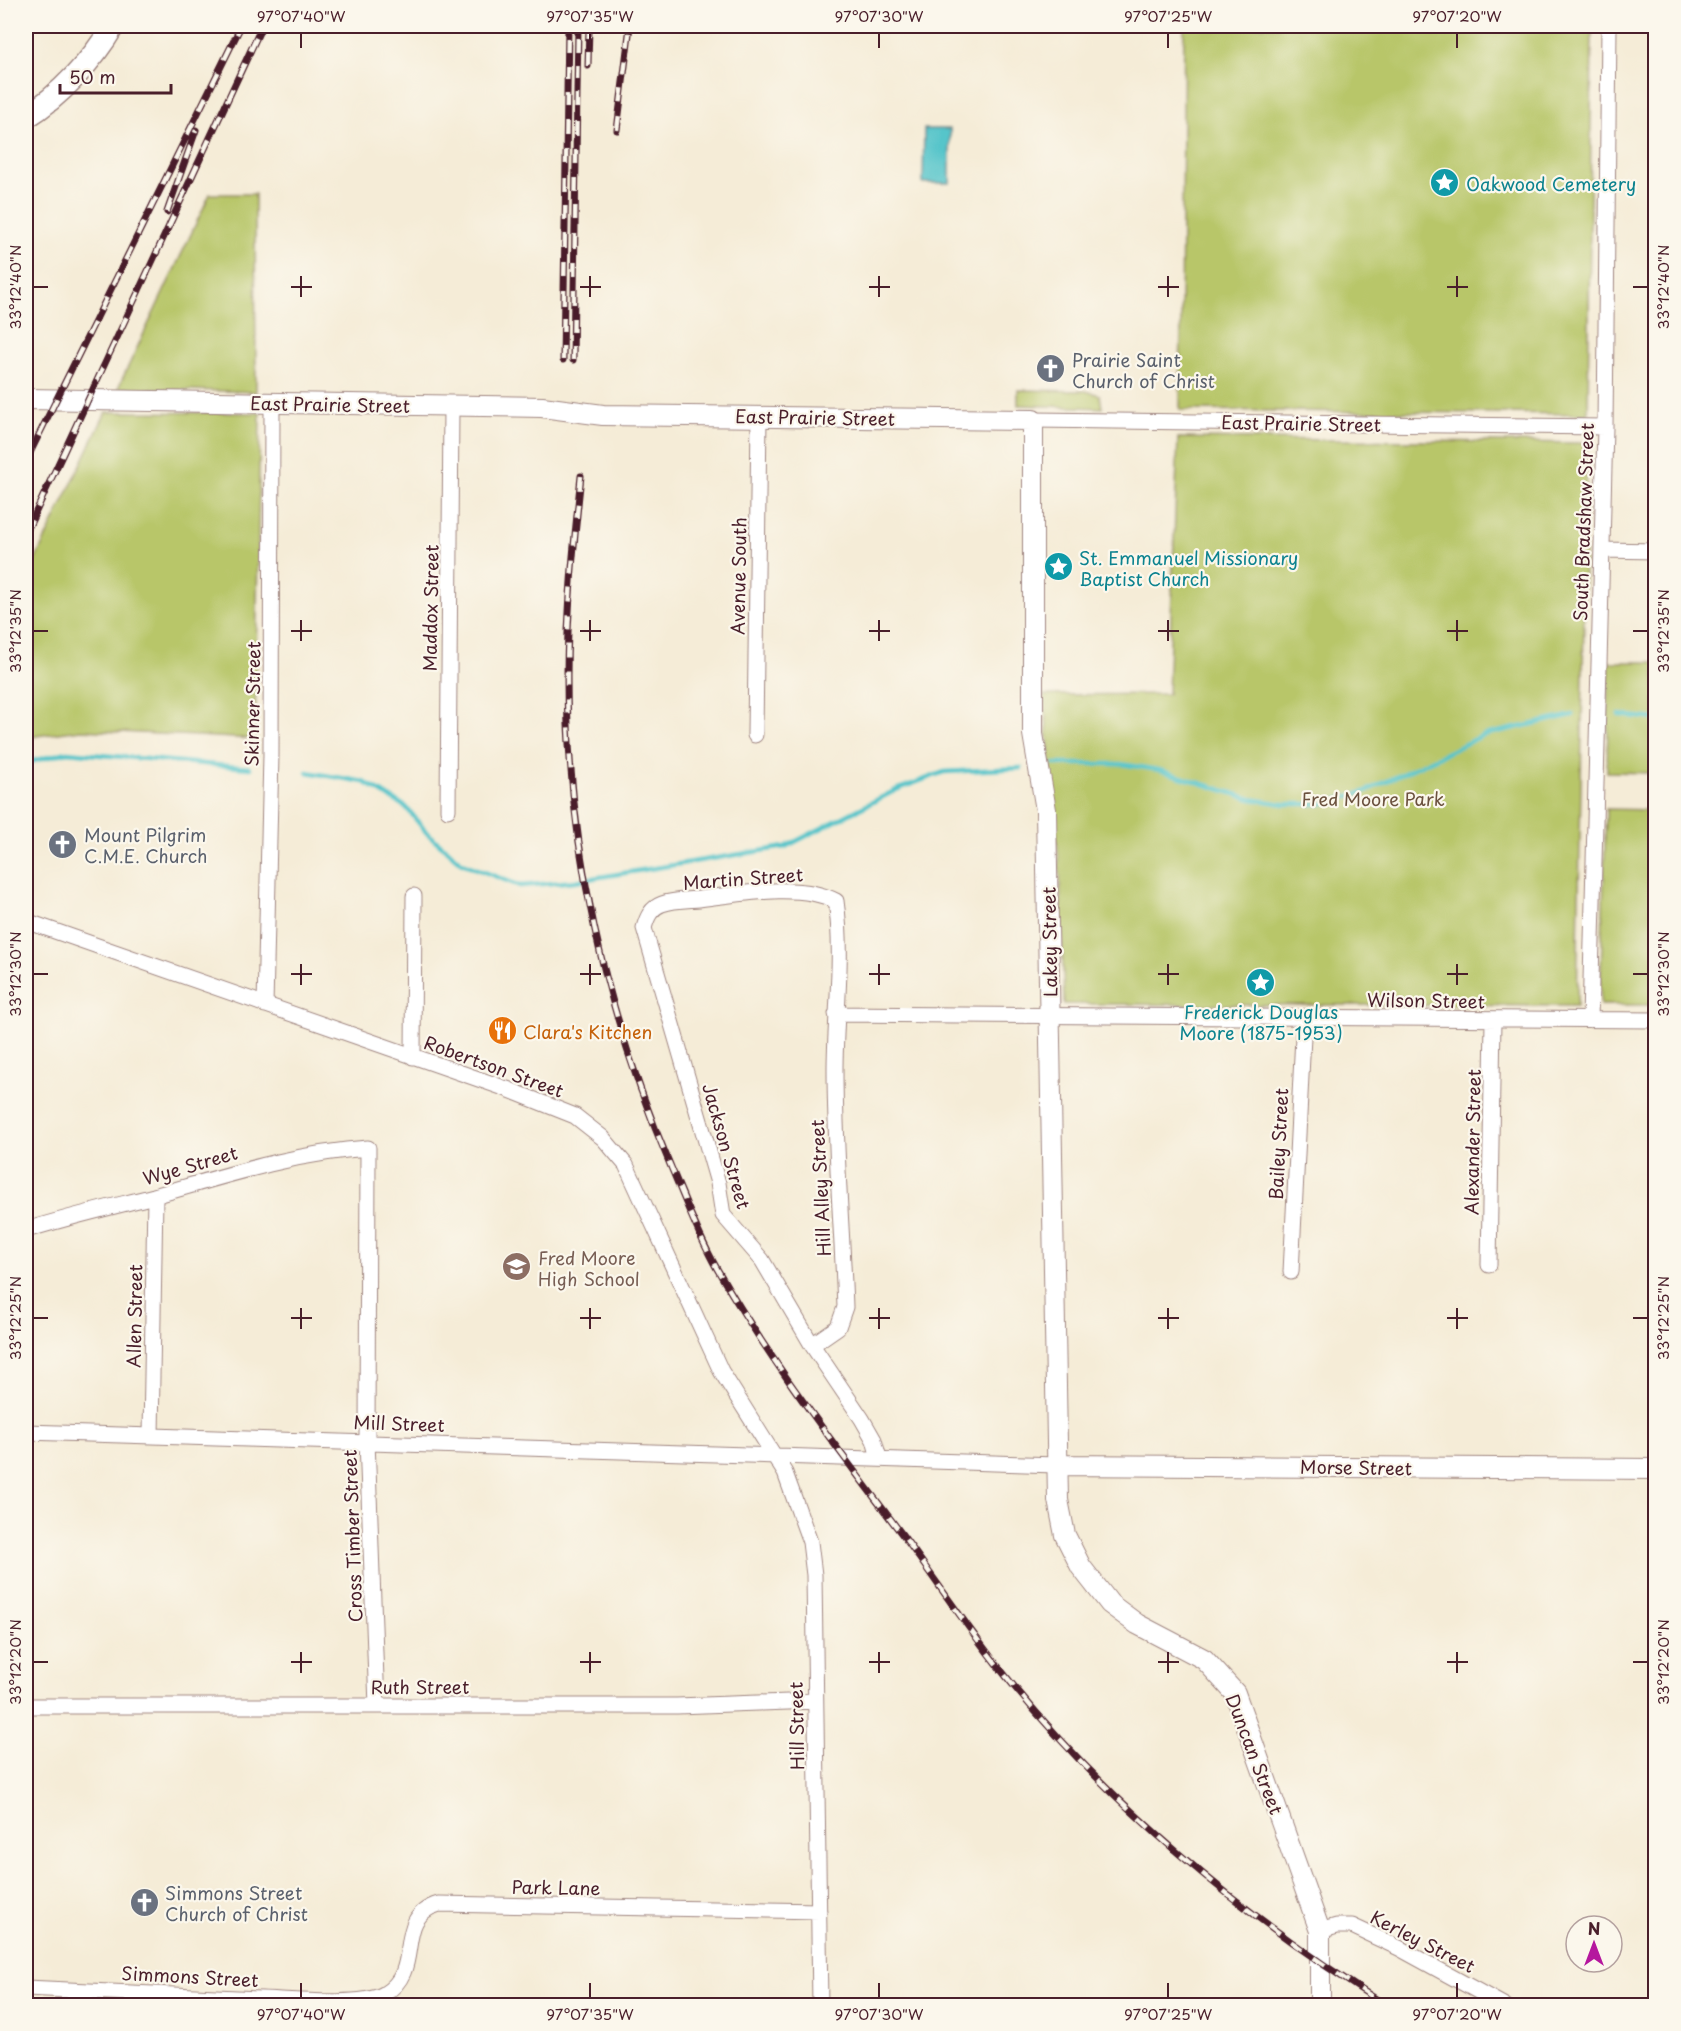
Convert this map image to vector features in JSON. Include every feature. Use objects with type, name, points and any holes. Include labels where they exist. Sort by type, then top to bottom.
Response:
[{"type":"main road","points":[[26,117],[41,108],[76,74],[112,26]]},
{"type":"street","name":"South Bradshaw Street","points":[[1590,1020],[1605,427],[1609,26]]},
{"type":"street","name":"East Prairie Street","points":[[26,399],[542,407],[603,415],[1605,427]]},
{"type":"street","name":"Skinner Street","points":[[265,1005],[272,755],[272,404]]},
{"type":"street","name":"Maddox Street","points":[[447,810],[452,406]]},
{"type":"street","name":"Avenue South","points":[[755,735],[759,417]]},
{"type":"street","name":"Lakey Street","points":[[1033,420],[1033,734],[1046,810],[1051,1016],[1056,1465]]},
{"type":"street","points":[[1602,550],[1656,551]]},
{"type":"street","name":"Martin Street","points":[[648,914],[663,903],[746,894],[796,891],[830,897],[836,901],[840,929],[836,1014]]},
{"type":"street","points":[[413,1057],[414,896]]},
{"type":"street","name":"Jackson Street","points":[[648,914],[644,928],[718,1184],[723,1215],[762,1260],[812,1345],[862,1419],[874,1440],[879,1458]]},
{"type":"street","name":"Robertson Street","points":[[26,921],[575,1116],[603,1138],[626,1165],[721,1371],[772,1455]]},
{"type":"street","name":"Wilson Street","points":[[836,1014],[1656,1020]]},
{"type":"street","name":"Hill Alley Street","points":[[812,1345],[838,1327],[845,1307],[837,1161],[836,1014]]},
{"type":"street","name":"Bailey Street","points":[[1291,1272],[1304,1017]]},
{"type":"street","name":"Alexander Street","points":[[1489,1265],[1493,1020]]},
{"type":"street","name":"Wye Street","points":[[26,1230],[155,1196],[217,1176],[324,1151],[368,1148]]},
{"type":"street","name":"Cross Timber Street","points":[[368,1148],[367,1441],[377,1706]]},
{"type":"street","name":"Allen Street","points":[[151,1436],[155,1196]]},
{"type":"street","name":"Mill Street","points":[[26,1432],[367,1441],[1056,1465]]},
{"type":"street","name":"Hill Street","points":[[772,1455],[785,1473],[801,1510],[810,1542],[814,1575],[820,2006]]},
{"type":"street","name":"Morse Street","points":[[1056,1465],[1656,1469]]},
{"type":"street","name":"Duncan Street","points":[[1056,1465],[1065,1535],[1081,1567],[1110,1604],[1137,1624],[1204,1659],[1235,1693],[1320,1931],[1320,2006]]},
{"type":"street","name":"Ruth Street","points":[[26,1706],[677,1706],[815,1701]]},
{"type":"street","name":"Park Lane","points":[[353,2003],[376,1997],[397,1984],[408,1963],[411,1929],[415,1920],[421,1912],[439,1904],[819,1911]]},
{"type":"street","name":"Kerley Street","points":[[1320,1931],[1337,1926],[1352,1926],[1400,1948],[1505,2006]]},
{"type":"street","name":"Simmons Street","points":[[26,1988],[176,2000],[353,2003]]},
{"type":"green space","name":"Oakwood Cemetery","points":[[1184,26],[1592,26],[1588,414],[1180,410]]},
{"type":"green space","points":[[210,194],[255,194],[256,392],[118,388]]},
{"type":"green space","points":[[1018,390],[1086,391],[1100,395],[1102,408],[1018,405]]},
{"type":"green space","points":[[106,412],[260,413],[255,739],[81,730],[36,736],[26,740],[26,579]]},
{"type":"green space","name":"Fred Moore Park","points":[[1178,438],[1582,443],[1587,451],[1577,1006],[1064,1004],[1060,874],[1044,695],[1168,694]]},
{"type":"green space","points":[[1609,662],[1655,662],[1655,773],[1607,772]]},
{"type":"green space","points":[[1606,809],[1655,810],[1655,1005],[1600,1005]]},
{"type":"water","points":[[924,129],[950,129],[950,183],[923,183]]},
{"type":"waterway","points":[[1055,764],[1121,764],[1159,770],[1251,799],[1284,804],[1320,804],[1364,792],[1484,735],[1573,715]]},
{"type":"waterway","points":[[1619,715],[1656,719]]},
{"type":"waterway","points":[[26,763],[67,752],[250,768]]},
{"type":"waterway","points":[[307,772],[364,782],[406,807],[427,833],[462,863],[520,886],[575,881],[785,847],[896,790],[944,772],[1021,768]]},
{"type":"railway","points":[[26,461],[241,26]]},
{"type":"railway","points":[[26,533],[262,26]]},
{"type":"railway","points":[[563,360],[568,26]]},
{"type":"railway","points":[[573,360],[578,26]]},
{"type":"railway","points":[[588,66],[589,26]]},
{"type":"railway","points":[[617,130],[630,26]]},
{"type":"railway","points":[[167,212],[196,130]]},
{"type":"railway","points":[[581,476],[573,551],[567,677],[574,803],[583,865],[594,927],[627,1049],[671,1167],[709,1255],[759,1337],[806,1405],[985,1649],[1053,1732],[1141,1820],[1235,1900],[1284,1937],[1387,2006]]},
{"type":"place","name":"Oakwood Cemetery","points":[[1445,183]]},
{"type":"place","name":"Prairie Saint Church of Christ","points":[[1051,369]]},
{"type":"place","name":"St. Emmanuel Missionary Baptist Church","points":[[1058,567]]},
{"type":"place","name":"Mount Pilgrim C.M.E. Church","points":[[63,844]]},
{"type":"place","name":"Frederick Douglas Moore (1875-1953)","points":[[1261,982]]},
{"type":"place","name":"Clara's Kitchen","points":[[502,1031]]},
{"type":"place","name":"Fred Moore High School","points":[[517,1267]]},
{"type":"place","name":"Simmons Street Church of Christ","points":[[144,1902]]}]
